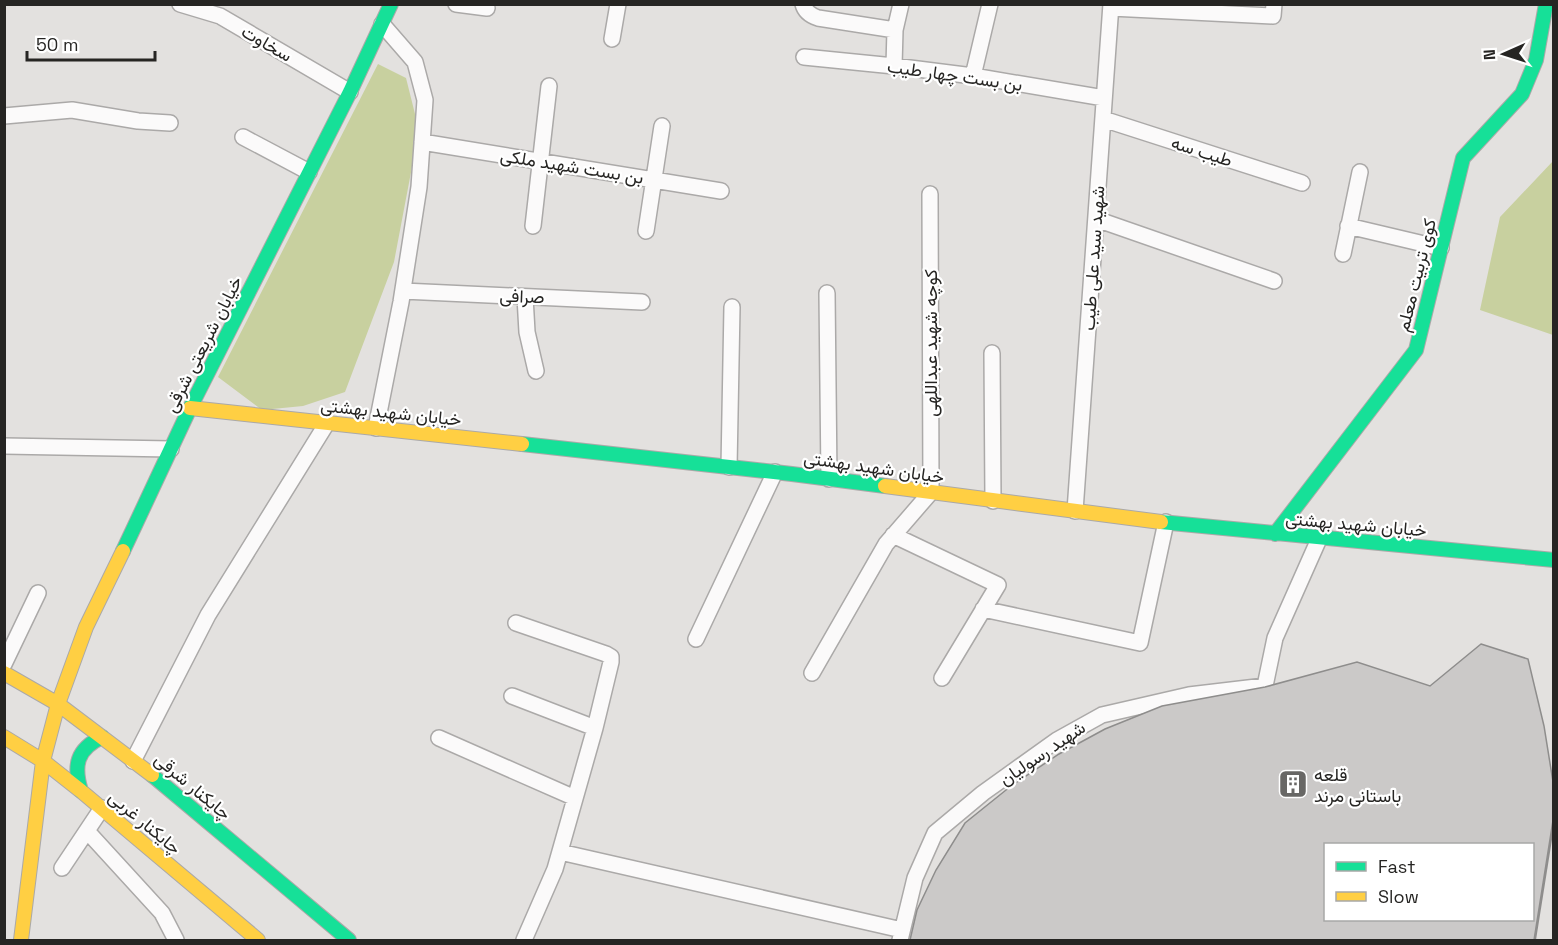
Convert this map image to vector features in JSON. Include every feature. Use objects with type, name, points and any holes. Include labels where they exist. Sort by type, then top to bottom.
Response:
[{"type":"street","name":"سخاوت","points":[[180,4],[220,16],[350,92]]},
{"type":"street","name":"خیابان شریعتی شرقی","points":[[43,761],[58,704],[86,627],[190,408],[350,92],[391,4]]},
{"type":"street","points":[[456,4],[487,8]]},
{"type":"street","points":[[612,39],[618,4]]},
{"type":"street","points":[[803,4],[811,15],[818,18],[895,30]]},
{"type":"street","points":[[894,66],[895,30],[901,4]]},
{"type":"street","points":[[973,76],[990,4]]},
{"type":"street","points":[[1111,6],[1273,16],[1274,4]]},
{"type":"street","name":"کوی تربیت معلم","points":[[1275,534],[1416,350],[1463,158],[1522,94],[1536,60],[1546,4]]},
{"type":"street","name":"شهید سید علی طیب","points":[[1075,511],[1111,6]]},
{"type":"street","points":[[376,428],[403,291],[420,187],[424,100],[416,62],[382,24]]},
{"type":"street","name":"بن بست چهار طیب","points":[[804,57],[973,76],[1104,98]]},
{"type":"street","points":[[533,226],[549,86]]},
{"type":"street","points":[[4,116],[72,110],[138,121],[170,123]]},
{"type":"street","name":"طیب سه","points":[[1103,119],[1302,183]]},
{"type":"street","points":[[646,231],[662,126]]},
{"type":"street","points":[[243,137],[309,172]]},
{"type":"street","name":"بن بست شهید ملکی","points":[[422,142],[721,191]]},
{"type":"street","points":[[1343,254],[1360,172]]},
{"type":"street","name":"کوچه شهید عبداللهی","points":[[930,194],[931,492]]},
{"type":"street","points":[[1096,219],[1274,281]]},
{"type":"street","points":[[1348,226],[1441,248]]},
{"type":"street","name":"صرافی","points":[[403,291],[642,302]]},
{"type":"street","points":[[827,293],[829,479]]},
{"type":"street","points":[[525,297],[527,332],[536,371]]},
{"type":"street","points":[[729,467],[732,306]]},
{"type":"street","points":[[992,353],[993,501]]},
{"type":"street","name":"خیابان شهید بهشتی","points":[[190,408],[775,472],[1166,522],[1319,539],[1554,560]]},
{"type":"street","points":[[133,761],[208,615],[327,423]]},
{"type":"street","points":[[4,446],[171,449]]},
{"type":"street","points":[[696,639],[775,472]]},
{"type":"street","points":[[812,673],[886,544],[931,492]]},
{"type":"street","points":[[983,609],[1140,643],[1166,522]]},
{"type":"street","points":[[893,535],[998,585],[942,678]]},
{"type":"street","name":"شهید رسولیان","points":[[560,852],[901,935],[915,878],[934,834],[983,793],[1057,740],[1102,715],[1189,695],[1265,686],[1275,638],[1319,539]]},
{"type":"street","points":[[4,664],[38,593]]},
{"type":"street","points":[[516,623],[611,657],[595,728],[560,852],[525,940]]},
{"type":"street","name":"چایکنار شرقی","points":[[4,673],[58,704],[156,777],[348,940]]},
{"type":"street","points":[[512,696],[595,728]]},
{"type":"street","name":"چایکنار غربی","points":[[4,737],[43,761],[81,791],[258,940]]},
{"type":"street","points":[[81,791],[76,773],[77,762],[91,742],[102,737]]},
{"type":"street","points":[[439,738],[575,798]]},
{"type":"street","points":[[21,940],[43,761]]},
{"type":"street","points":[[62,868],[102,808]]},
{"type":"street","points":[[87,831],[162,913],[176,940]]},
{"type":"street","points":[[14,940],[23,925]]},
{"type":"green space","points":[[378,64],[406,78],[419,130],[394,262],[345,392],[303,406],[262,410],[218,377]]},
{"type":"green space","points":[[1553,161],[1553,335],[1480,310],[1500,217]]},
{"type":"building","name":"قلعه باستانی مرند","points":[[1481,644],[1528,659],[1544,726],[1554,788],[1554,814],[1534,940],[910,940],[917,910],[936,870],[965,823],[1011,786],[1059,754],[1105,729],[1162,706],[1265,687],[1357,662],[1430,686]]},
{"type":"traffic: fast","points":[[123,551],[190,408],[350,92],[391,4]]},
{"type":"traffic: fast","points":[[1275,534],[1416,350],[1463,158],[1522,94],[1536,60],[1546,4]]},
{"type":"traffic: fast","points":[[522,444],[885,486]]},
{"type":"traffic: fast","points":[[1161,522],[1554,560]]},
{"type":"traffic: fast","points":[[81,791],[77,773],[79,759],[87,747],[102,737]]},
{"type":"traffic: fast","points":[[152,775],[349,940]]},
{"type":"traffic: slow","points":[[190,408],[522,444]]},
{"type":"traffic: slow","points":[[885,486],[1161,522]]},
{"type":"traffic: slow","points":[[21,940],[43,761],[58,704],[86,627],[123,551]]},
{"type":"traffic: slow","points":[[4,673],[58,704],[152,775]]},
{"type":"traffic: slow","points":[[4,737],[43,761],[81,791],[258,940]]},
{"type":"place","name":"قلعه باستانی مرند","points":[[1293,784]]}]
